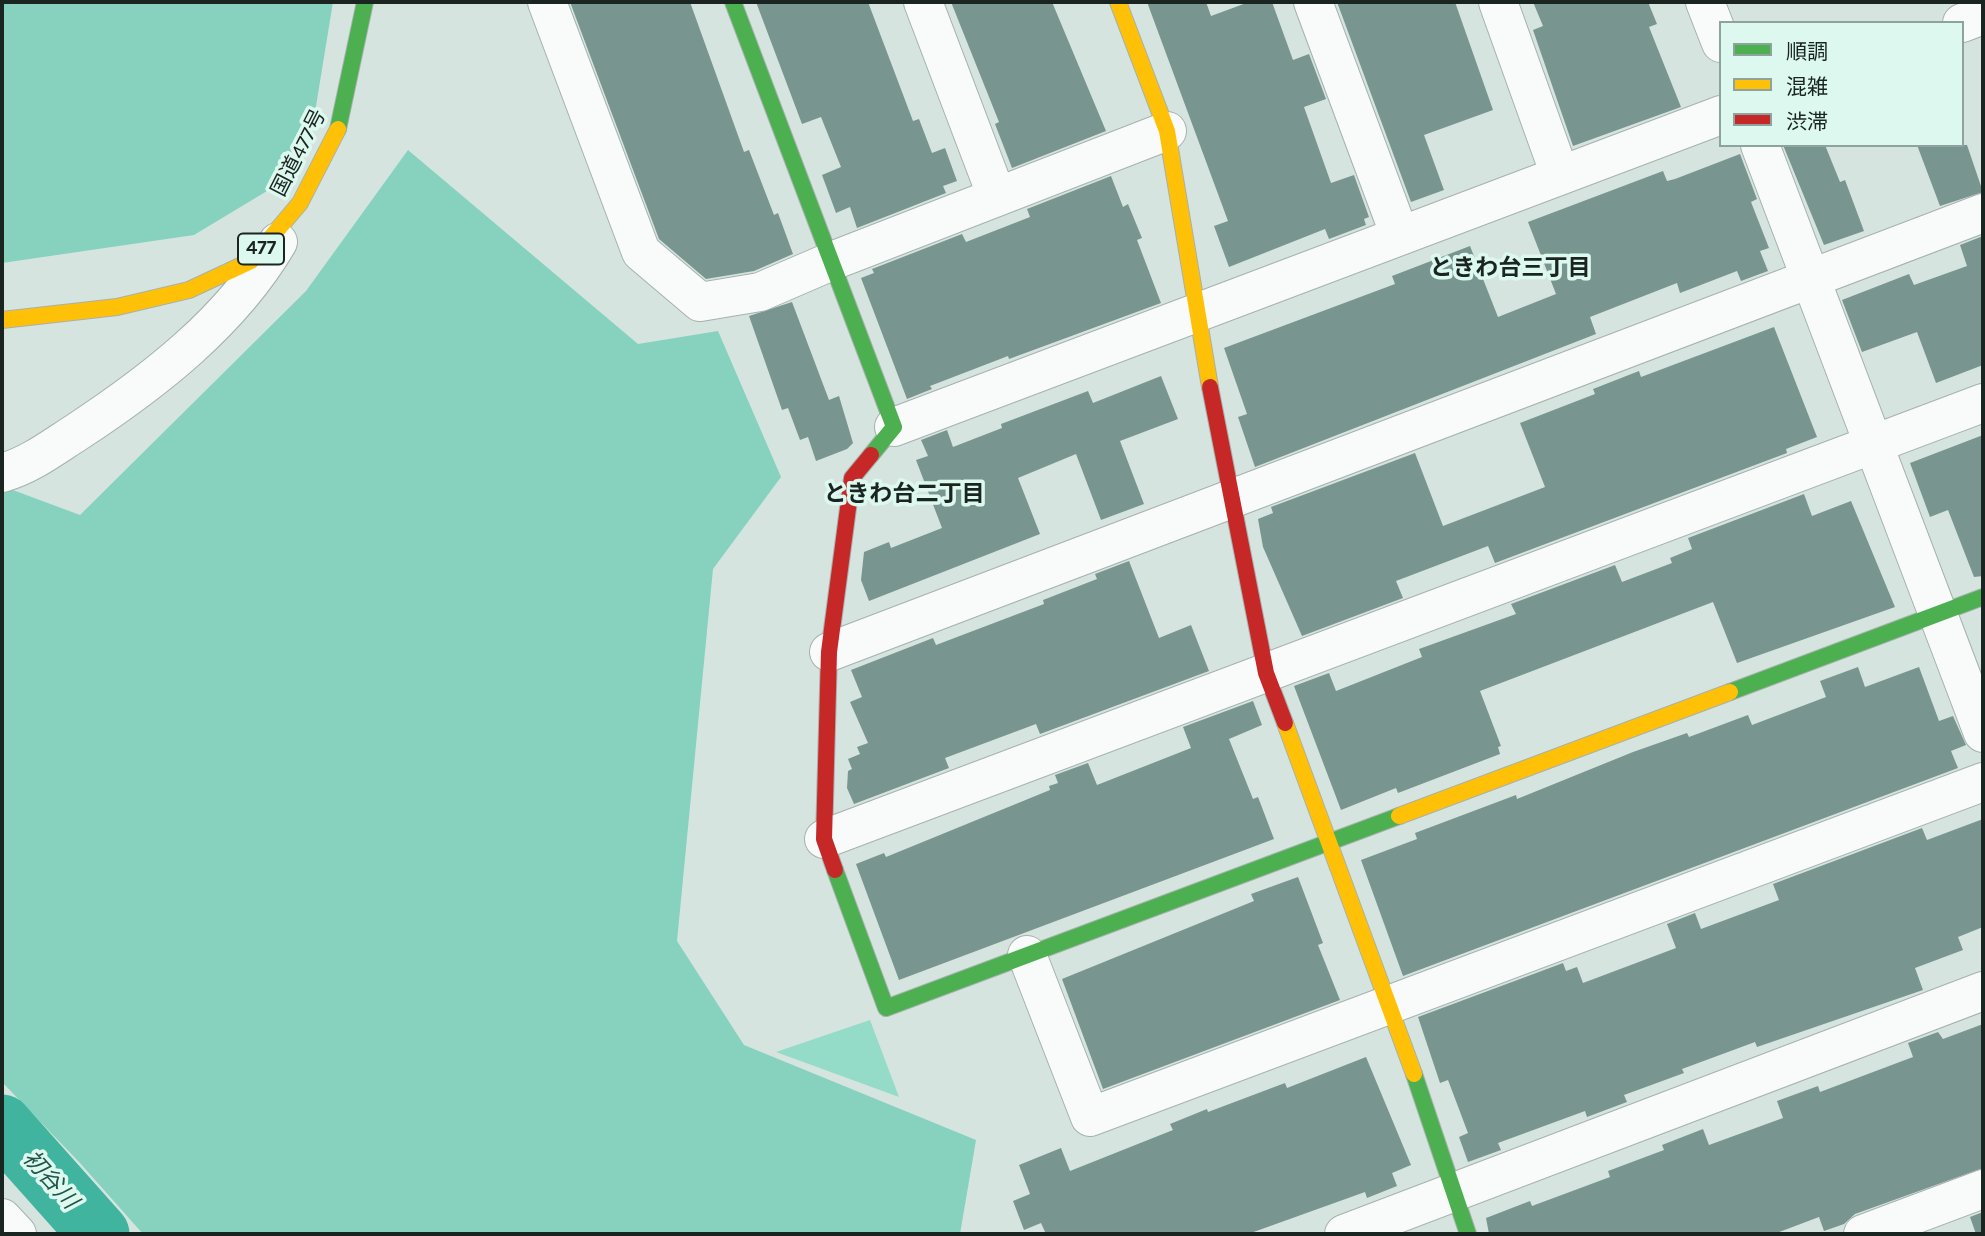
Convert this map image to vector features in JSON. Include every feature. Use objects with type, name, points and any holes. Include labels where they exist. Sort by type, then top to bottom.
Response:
[{"type":"main road","name":"国道477号","points":[[2,320],[117,307],[189,290],[250,261],[300,203],[342,121],[365,2]]},
{"type":"main road","points":[[733,2],[894,427],[852,478],[830,652],[824,839],[887,1008],[1983,597]]},
{"type":"main road","points":[[1118,2],[1167,131],[1195,314],[1266,673],[1390,1004],[1468,1234]]},
{"type":"street","points":[[547,2],[641,252],[700,302],[760,292],[832,261],[1167,131]]},
{"type":"street","points":[[923,2],[997,197]]},
{"type":"street","points":[[1312,2],[1400,236]]},
{"type":"street","points":[[1498,2],[1560,175]]},
{"type":"street","points":[[1705,2],[1719,38]]},
{"type":"street","points":[[1964,22],[1983,15]]},
{"type":"street","points":[[894,427],[1719,116]]},
{"type":"street","points":[[1761,147],[1983,733]]},
{"type":"street","points":[[2,473],[23,467],[116,407],[187,352],[264,265],[300,203]]},
{"type":"street","points":[[830,652],[1983,213]]},
{"type":"street","points":[[824,839],[1983,403]]},
{"type":"street","points":[[1027,955],[1090,1117],[1983,782]]},
{"type":"street","points":[[1345,1234],[1983,991]]},
{"type":"street","points":[[1863,1234],[1983,1189]]},
{"type":"street","points":[[2,1218],[17,1234]]},
{"type":"green space","points":[[2,2],[333,2],[316,106],[282,182],[194,235],[2,263]]},
{"type":"green space","points":[[408,150],[638,344],[718,331],[781,477],[713,569],[677,941],[744,1045],[976,1140],[960,1234],[143,1234],[2,1082],[2,486],[80,515],[306,291]]},
{"type":"green space","points":[[870,1020],[899,1097],[776,1052]]},
{"type":"building","points":[[570,2],[690,2],[744,152],[749,150],[774,215],[778,213],[793,254],[754,271],[706,279],[659,239]]},
{"type":"building","points":[[756,2],[868,2],[913,121],[919,119],[932,153],[945,148],[957,181],[943,186],[946,193],[857,228],[850,207],[836,213],[822,175],[841,167],[821,117],[802,124]]},
{"type":"building","points":[[951,2],[1052,2],[1106,131],[1012,168],[995,124],[999,122]]},
{"type":"building","points":[[1147,2],[1206,2],[1211,16],[1249,2],[1272,2],[1293,60],[1309,54],[1326,99],[1304,107],[1331,183],[1354,175],[1369,217],[1364,219],[1366,225],[1329,239],[1325,229],[1229,267],[1214,226],[1228,221]]},
{"type":"building","points":[[1337,2],[1455,2],[1493,110],[1424,135],[1444,190],[1411,202]]},
{"type":"building","points":[[1533,2],[1648,2],[1657,24],[1649,27],[1681,107],[1573,146],[1533,30],[1543,26]]},
{"type":"building","points":[[1967,145],[1983,192],[1940,206],[1918,147]]},
{"type":"building","points":[[1784,147],[1826,147],[1840,182],[1845,180],[1864,231],[1824,245]]},
{"type":"building","points":[[1740,154],[1757,199],[1751,202],[1769,248],[1760,251],[1768,271],[1741,281],[1737,271],[1680,293],[1677,283],[1590,317],[1596,334],[1255,467],[1238,417],[1247,414],[1224,348],[1395,284],[1392,276],[1470,246],[1498,317],[1556,294],[1528,222],[1663,171],[1667,181]]},
{"type":"building","points":[[1111,176],[1123,207],[1128,204],[1142,238],[1137,240],[1161,303],[1009,359],[1008,356],[930,386],[932,389],[907,399],[861,278],[874,273],[872,269],[962,234],[966,242],[1030,217],[1027,209]]},
{"type":"building","points":[[1983,236],[1983,365],[1936,383],[1917,332],[1862,352],[1842,300],[1909,274],[1914,285],[1967,266],[1960,245]]},
{"type":"building","points":[[792,302],[829,400],[839,396],[853,443],[847,449],[816,461],[808,437],[800,440],[788,408],[782,410],[749,316]]},
{"type":"building","points":[[1774,327],[1817,437],[1786,449],[1787,453],[1495,563],[1488,546],[1396,581],[1403,598],[1302,636],[1263,547],[1258,519],[1273,513],[1271,507],[1415,453],[1443,526],[1545,487],[1520,423],[1595,394],[1593,389],[1639,371],[1641,377]]},
{"type":"building","points":[[1161,376],[1178,419],[1120,441],[1144,504],[1101,520],[1076,454],[1018,478],[1040,534],[869,601],[861,580],[864,552],[889,542],[891,548],[942,528],[916,460],[928,456],[921,440],[947,430],[953,447],[1002,428],[1001,424],[1088,391],[1093,403]]},
{"type":"building","points":[[1983,435],[1983,576],[1974,577],[1948,510],[1930,517],[1910,463]]},
{"type":"building","points":[[1804,494],[1812,516],[1851,501],[1895,607],[1737,663],[1713,602],[1480,691],[1501,746],[1498,747],[1500,754],[1398,793],[1396,788],[1341,810],[1294,686],[1329,673],[1336,691],[1422,657],[1419,649],[1516,614],[1511,604],[1615,565],[1622,582],[1672,563],[1670,558],[1692,549],[1688,538]]},
{"type":"building","points":[[1129,561],[1159,638],[1191,625],[1209,671],[1040,734],[1036,724],[945,758],[949,768],[854,804],[847,788],[848,771],[852,769],[848,759],[860,754],[857,747],[868,743],[850,702],[862,697],[851,670],[933,638],[936,645],[1044,604],[1043,600],[1097,579],[1095,574]]},
{"type":"building","points":[[1858,667],[1865,687],[1919,667],[1939,721],[1953,716],[1966,745],[1951,751],[1958,768],[1403,976],[1361,860],[1417,839],[1415,833],[1516,795],[1517,799],[1687,733],[1689,737],[1748,715],[1752,725],[1826,697],[1820,681]]},
{"type":"building","points":[[1253,701],[1262,725],[1229,739],[1253,799],[1258,797],[1274,839],[899,980],[856,864],[884,853],[886,857],[1050,790],[1049,786],[1058,783],[1055,775],[1088,763],[1097,785],[1191,748],[1183,727]]},
{"type":"building","points":[[1983,819],[1983,927],[1958,937],[1963,950],[1915,968],[1923,990],[1757,1047],[1755,1042],[1682,1069],[1684,1073],[1624,1095],[1627,1102],[1587,1117],[1585,1111],[1498,1143],[1501,1150],[1468,1162],[1459,1137],[1468,1133],[1448,1080],[1440,1083],[1418,1017],[1563,963],[1566,971],[1577,967],[1583,983],[1676,948],[1667,924],[1695,913],[1701,929],[1779,900],[1773,884],[1922,828],[1927,840]]},
{"type":"building","points":[[1298,877],[1323,943],[1318,945],[1340,1000],[1103,1089],[1062,979],[1254,901],[1251,894]]},
{"type":"building","points":[[1983,1024],[1983,1168],[1855,1214],[1844,1224],[1824,1231],[1819,1217],[1774,1234],[1489,1234],[1486,1218],[1530,1201],[1532,1206],[1610,1177],[1608,1171],[1664,1150],[1662,1145],[1703,1129],[1709,1145],[1783,1118],[1777,1101],[1818,1086],[1820,1092],[1913,1057],[1908,1043],[1938,1032],[1943,1039]]},
{"type":"building","points":[[1366,1057],[1411,1165],[1392,1173],[1397,1186],[1367,1198],[1365,1192],[1248,1234],[1046,1234],[1041,1223],[1024,1230],[1013,1201],[1030,1194],[1019,1165],[1061,1148],[1070,1171],[1173,1130],[1170,1124],[1207,1109],[1208,1112],[1285,1083],[1287,1088]]},
{"type":"building","points":[[1983,1212],[1983,1234],[1976,1234],[1970,1217]]},
{"type":"waterway","name":"初谷川","points":[[2,1125],[99,1234]]},
{"type":"traffic: fast","points":[[338,129],[365,2]]},
{"type":"traffic: fast","points":[[733,2],[894,427],[871,455]]},
{"type":"traffic: fast","points":[[1730,692],[1983,597]]},
{"type":"traffic: fast","points":[[835,870],[886,1008],[1399,816]]},
{"type":"traffic: fast","points":[[1414,1074],[1468,1234]]},
{"type":"traffic: slow","points":[[1118,2],[1167,131],[1210,387]]},
{"type":"traffic: slow","points":[[2,320],[117,307],[189,290],[251,261],[300,203],[338,129]]},
{"type":"traffic: slow","points":[[1399,816],[1730,692]]},
{"type":"traffic: slow","points":[[1285,723],[1414,1074]]},
{"type":"traffic: jam","points":[[1210,387],[1266,673],[1285,723]]},
{"type":"traffic: jam","points":[[835,870],[824,839],[829,652],[852,478],[871,455]]},
{"type":"district","name":"ときわ台三丁目","points":[[1510,268]]},
{"type":"district","name":"ときわ台二丁目","points":[[904,494]]}]
